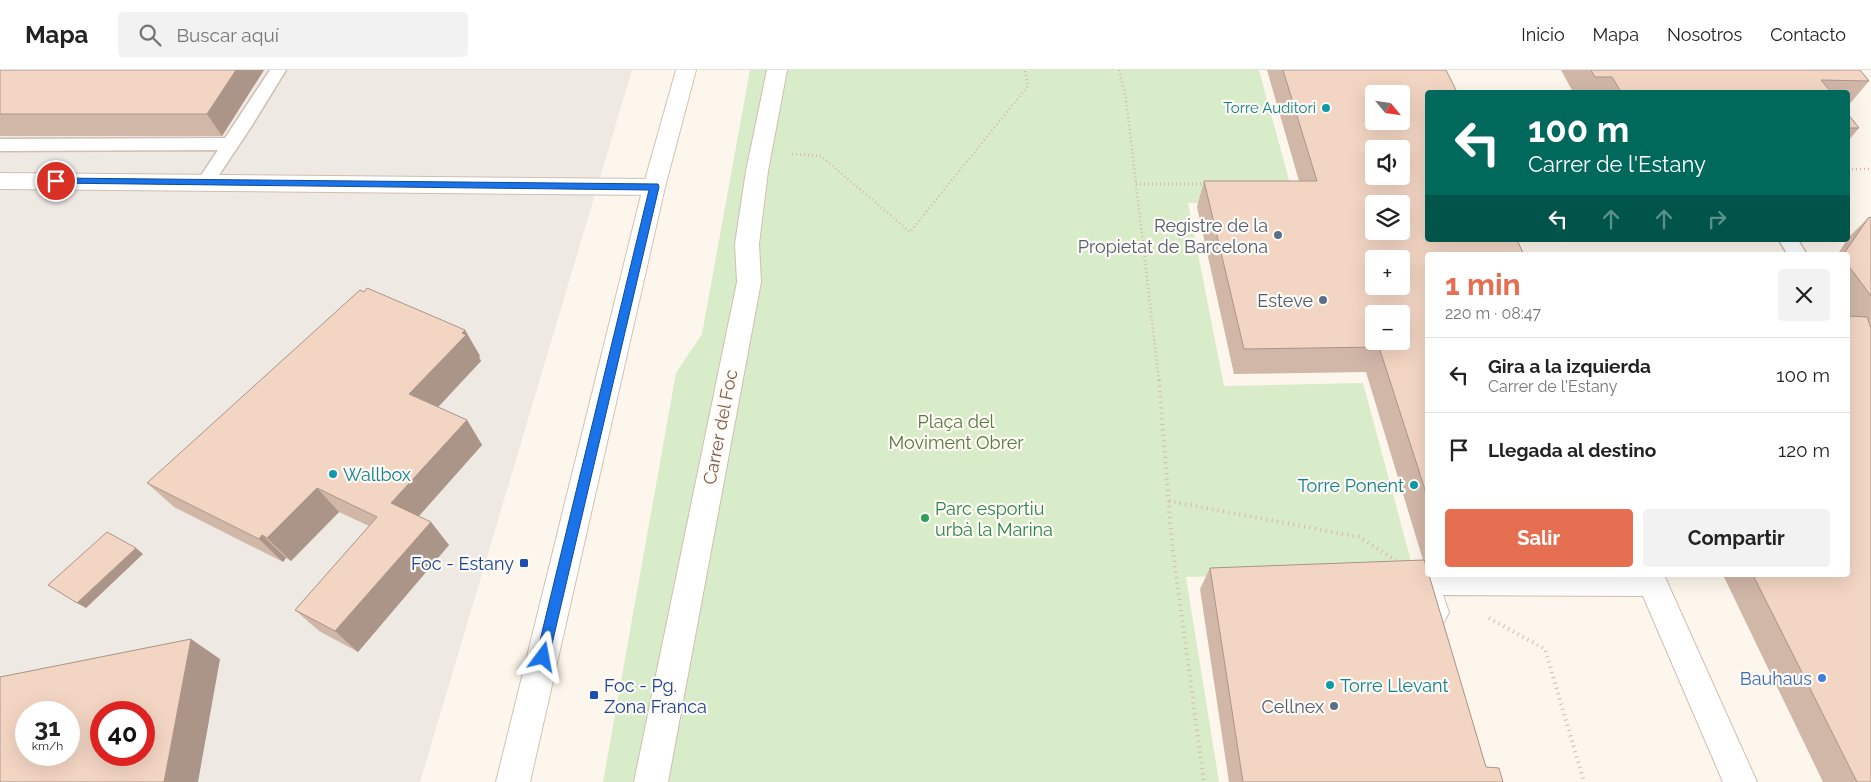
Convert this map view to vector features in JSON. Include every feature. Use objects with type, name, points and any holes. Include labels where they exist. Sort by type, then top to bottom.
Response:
[{"type":"street","points":[[513,782],[654,187],[686,70]]},
{"type":"street","name":"Carrer del Foc","points":[[651,782],[749,282],[747,244],[757,171],[777,70]]},
{"type":"street","points":[[0,181],[654,187]]},
{"type":"street","points":[[1441,638],[1424,581],[1652,582],[1740,782]]},
{"type":"lane","points":[[205,182],[243,127],[278,70]]},
{"type":"lane","points":[[0,145],[230,144]]},
{"type":"path","points":[[761,152],[821,156],[910,232],[1028,86],[1025,70]]},
{"type":"path","points":[[1118,70],[1126,98],[1161,398],[1172,544],[1204,782]]},
{"type":"path","points":[[1850,169],[1871,169]]},
{"type":"path","points":[[1136,184],[1214,184]]},
{"type":"shaded area","points":[[0,70],[632,70],[420,782],[0,782]]},
{"type":"green space","name":"Plaça del Moviment Obrer","points":[[750,70],[1259,70],[1295,202],[1188,203],[1224,386],[1363,383],[1414,572],[1186,577],[1219,782],[603,782],[676,373],[702,334]]},
{"type":"building","points":[[0,70],[236,70],[207,114],[0,114]]},
{"type":"building","points":[[1283,70],[1446,70],[1456,90],[1425,90],[1425,242],[1518,242],[1523,252],[1425,252],[1425,490],[1380,350],[1410,350],[1410,305],[1365,305],[1365,347],[1244,349],[1204,181],[1317,181]]},
{"type":"building","points":[[1591,70],[1860,70],[1869,81],[1821,80],[1829,90],[1620,90],[1612,77],[1595,77]]},
{"type":"building","points":[[1850,117],[1859,128],[1850,128]]},
{"type":"building","points":[[1869,217],[1871,218],[1871,296],[1850,268],[1850,252],[1845,252]]},
{"type":"building","name":"Wallbox","points":[[367,288],[465,330],[462,333],[466,335],[409,394],[467,420],[391,503],[431,522],[335,631],[295,610],[377,517],[317,488],[267,538],[262,535],[259,539],[147,483],[360,290],[364,292]]},
{"type":"building","name":"Bauhaus","points":[[1850,316],[1867,317],[1871,328],[1871,782],[1857,782],[1754,577],[1850,577]]},
{"type":"building","points":[[107,532],[136,548],[77,603],[48,585]]},
{"type":"building","name":"Torre Llevant","points":[[1424,560],[1425,577],[1430,577],[1486,767],[1499,768],[1503,782],[1243,782],[1210,568]]},
{"type":"building","points":[[191,639],[164,782],[0,782],[0,677]]},
{"type":"place","name":"Torre Auditori","points":[[1326,108]]},
{"type":"place","name":"Registre de la Propietat de Barcelona","points":[[1278,235]]},
{"type":"place","name":"Esteve","points":[[1323,300]]},
{"type":"place","name":"Wallbox","points":[[333,474]]},
{"type":"place","name":"Torre Ponent","points":[[1414,485]]},
{"type":"place","name":"Parc esportiu urbà la Marina","points":[[925,518]]},
{"type":"place","name":"Foc - Estany","points":[[524,563]]},
{"type":"place","name":"Bauhaus","points":[[1822,678]]},
{"type":"place","name":"Torre Llevant","points":[[1330,685]]},
{"type":"place","name":"Foc - Pg. Zona Franca","points":[[594,695]]},
{"type":"place","name":"Cellnex","points":[[1334,706]]},
{"type":"route","points":[[56,181],[654,187],[543,657]]}]
